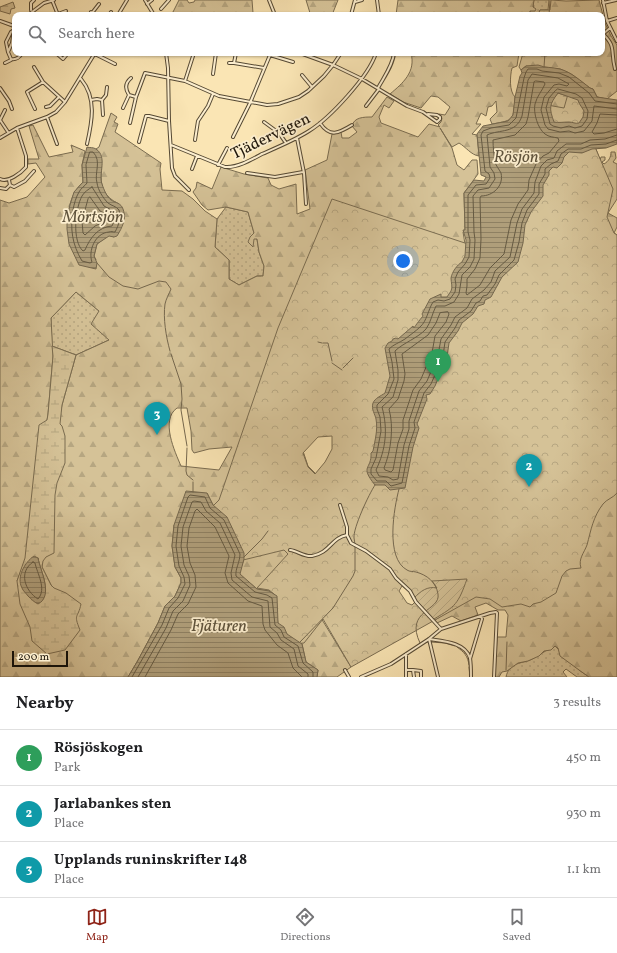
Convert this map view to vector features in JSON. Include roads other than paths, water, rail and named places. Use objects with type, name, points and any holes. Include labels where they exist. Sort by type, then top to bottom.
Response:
[{"type":"street","points":[[31,10],[31,3],[34,0]]},
{"type":"street","points":[[32,12],[44,3],[53,0],[57,12]]},
{"type":"street","points":[[120,12],[127,0]]},
{"type":"street","points":[[145,0],[152,12]]},
{"type":"street","points":[[147,4],[152,0]]},
{"type":"street","points":[[161,8],[169,0]]},
{"type":"street","points":[[269,0],[274,12]]},
{"type":"street","points":[[352,12],[355,1],[362,0]]},
{"type":"street","points":[[377,0],[379,12]]},
{"type":"street","points":[[616,0],[603,1],[607,21],[616,36],[617,41]]},
{"type":"street","points":[[93,12],[99,4]]},
{"type":"street","points":[[607,21],[617,18]]},
{"type":"street","points":[[0,21],[12,24]]},
{"type":"street","points":[[605,32],[610,28]]},
{"type":"street","points":[[11,60],[6,42],[12,31]]},
{"type":"street","points":[[605,36],[611,41],[614,46],[612,56],[615,69]]},
{"type":"street","points":[[8,52],[12,43]]},
{"type":"street","points":[[5,63],[20,56]]},
{"type":"street","points":[[0,138],[8,132],[56,112],[66,102],[93,56]]},
{"type":"street","points":[[100,56],[115,64]]},
{"type":"street","points":[[166,56],[172,168],[175,176],[189,190]]},
{"type":"street","points":[[185,81],[193,56]]},
{"type":"street","points":[[213,74],[216,56]]},
{"type":"street","points":[[234,63],[235,56]]},
{"type":"street","points":[[233,137],[251,101],[269,56]]},
{"type":"street","points":[[276,56],[294,62]]},
{"type":"street","points":[[309,56],[333,65],[362,79],[407,106],[428,114],[437,115],[440,119],[437,122],[428,114]]},
{"type":"street","points":[[130,123],[136,97],[145,73],[185,81],[213,94],[267,104],[278,104],[299,97],[312,87],[333,65],[339,56]]},
{"type":"street","name":"Tjädervägen","points":[[171,145],[218,165],[231,167],[248,161],[297,138],[320,123],[362,79],[373,63],[375,56]]},
{"type":"street","points":[[366,106],[387,72],[394,56]]},
{"type":"street","points":[[229,63],[264,68]]},
{"type":"street","points":[[34,68],[43,82],[66,102]]},
{"type":"street","points":[[302,75],[312,87]]},
{"type":"street","points":[[123,108],[129,95],[126,88],[131,78]]},
{"type":"street","points":[[81,79],[84,82],[93,109],[87,144]]},
{"type":"street","points":[[35,109],[28,92],[43,82]]},
{"type":"street","points":[[103,115],[102,100],[106,95],[107,87]]},
{"type":"street","points":[[0,88],[9,101],[12,109]]},
{"type":"street","points":[[195,140],[198,121],[208,106],[213,94]]},
{"type":"street","points":[[129,95],[136,97]]},
{"type":"street","points":[[46,107],[50,106],[59,97]]},
{"type":"street","points":[[91,100],[102,100]]},
{"type":"street","points":[[5,110],[0,120],[8,132]]},
{"type":"street","points":[[139,142],[146,116],[169,121]]},
{"type":"street","points":[[47,117],[57,144]]},
{"type":"street","points":[[264,122],[279,134],[286,143]]},
{"type":"street","points":[[320,123],[324,129],[329,132],[336,133],[352,125]]},
{"type":"street","points":[[0,178],[3,180],[8,180],[24,169],[27,161],[24,146],[17,128]]},
{"type":"street","points":[[297,138],[303,172],[306,204]]},
{"type":"street","name":"Tjädervägen","points":[[218,165],[227,148]]},
{"type":"street","points":[[192,169],[197,156]]},
{"type":"street","points":[[10,185],[14,187],[20,185],[32,174],[34,170]]},
{"type":"street","points":[[247,173],[275,177],[303,172]]},
{"type":"street","points":[[8,180],[10,185]]},
{"type":"street","points":[[0,188],[6,189],[10,185]]},
{"type":"street","points":[[340,505],[347,527],[347,535],[352,544],[366,551],[390,569],[396,578],[406,586],[416,602],[441,629]]},
{"type":"street","points":[[290,550],[295,550],[306,556],[317,554],[330,547],[336,539],[347,535]]},
{"type":"street","points":[[362,677],[391,664],[429,639],[441,629],[496,612],[494,677]]},
{"type":"street","points":[[471,677],[470,659],[482,619],[481,616]]},
{"type":"street","points":[[429,639],[443,641],[460,647],[470,659]]},
{"type":"street","points":[[429,639],[438,677]]},
{"type":"street","points":[[406,654],[406,677]]},
{"type":"street","points":[[345,670],[349,677]]},
{"type":"street","points":[[406,670],[421,671],[421,677]]},
{"type":"street","points":[[413,670],[414,677]]},
{"type":"water","name":"Rösjön","points":[[538,65],[564,70],[593,89],[597,97],[617,100],[617,144],[606,148],[592,149],[582,153],[569,152],[557,168],[553,167],[549,171],[549,175],[543,185],[543,196],[531,212],[525,225],[523,243],[518,262],[502,277],[491,297],[485,300],[484,304],[478,306],[473,314],[462,323],[449,343],[447,357],[435,386],[430,394],[426,395],[427,399],[417,424],[419,428],[413,447],[405,488],[390,490],[385,485],[375,485],[370,479],[367,468],[370,462],[371,453],[373,451],[377,423],[373,403],[377,398],[385,393],[390,376],[385,348],[393,339],[398,339],[413,326],[414,328],[423,316],[422,314],[430,299],[441,294],[441,297],[447,297],[451,291],[452,273],[462,262],[465,256],[466,240],[463,230],[465,230],[464,193],[474,180],[484,181],[486,177],[481,175],[477,134],[483,126],[508,121],[513,115],[515,97],[522,73],[521,70],[526,66]],"holes":[[[558,93],[578,100],[584,111],[583,117],[579,123],[554,122],[551,113],[551,104]]]},
{"type":"water","name":"Mörtsjön","points":[[87,147],[95,148],[100,152],[102,161],[101,180],[104,189],[111,200],[121,205],[124,212],[122,226],[117,236],[109,236],[97,244],[94,256],[97,263],[96,269],[79,265],[69,244],[67,229],[67,219],[74,192],[83,182],[82,165]]},
{"type":"water","name":"Fjäturen","points":[[186,491],[207,493],[213,505],[227,517],[244,553],[240,574],[257,589],[269,591],[277,596],[278,623],[284,627],[287,634],[302,644],[306,662],[318,670],[317,677],[128,677],[158,623],[165,606],[175,596],[181,583],[181,578],[175,567],[172,546],[174,525]]},
{"type":"water","points":[[34,556],[38,558],[46,589],[43,600],[38,604],[28,596],[20,584],[22,570],[27,562]]},
{"type":"waterway","points":[[549,12],[550,0]]},
{"type":"waterway","points":[[544,67],[545,56]]},
{"type":"waterway","points":[[97,263],[109,277],[123,286],[138,289],[159,281],[166,282],[171,289],[165,302],[164,309],[166,334],[170,351]]},
{"type":"waterway","points":[[318,342],[322,343]]},
{"type":"waterway","points":[[323,343],[328,343],[332,361]]},
{"type":"waterway","points":[[171,354],[181,384],[181,410],[187,446]]},
{"type":"waterway","points":[[343,368],[353,358]]},
{"type":"waterway","points":[[332,363],[342,370]]},
{"type":"waterway","points":[[187,448],[186,471],[187,475],[193,480]]},
{"type":"waterway","points":[[193,482],[193,492]]},
{"type":"waterway","points":[[355,544],[354,533],[356,527],[365,503],[375,485]]},
{"type":"waterway","points":[[399,489],[395,508],[393,532],[393,544],[396,555],[400,564],[407,570],[420,573],[427,577],[435,586],[438,594],[437,600],[419,617],[416,624],[416,632],[420,643]]},
{"type":"waterway","points":[[244,557],[268,531]]},
{"type":"waterway","points":[[300,642],[333,608],[353,576],[355,571],[355,547]]},
{"type":"waterway","points":[[431,642],[445,643],[455,646]]},
{"type":"waterway","points":[[506,670],[507,642]]},
{"type":"waterway","points":[[457,647],[465,654],[469,665]]},
{"type":"waterway","points":[[469,667],[470,677]]},
{"type":"place","name":"Rösjöskogen","points":[[438,382]]},
{"type":"place","name":"Upplands runinskrifter 148","points":[[157,435]]},
{"type":"place","name":"Jarlabankes sten","points":[[529,487]]}]
